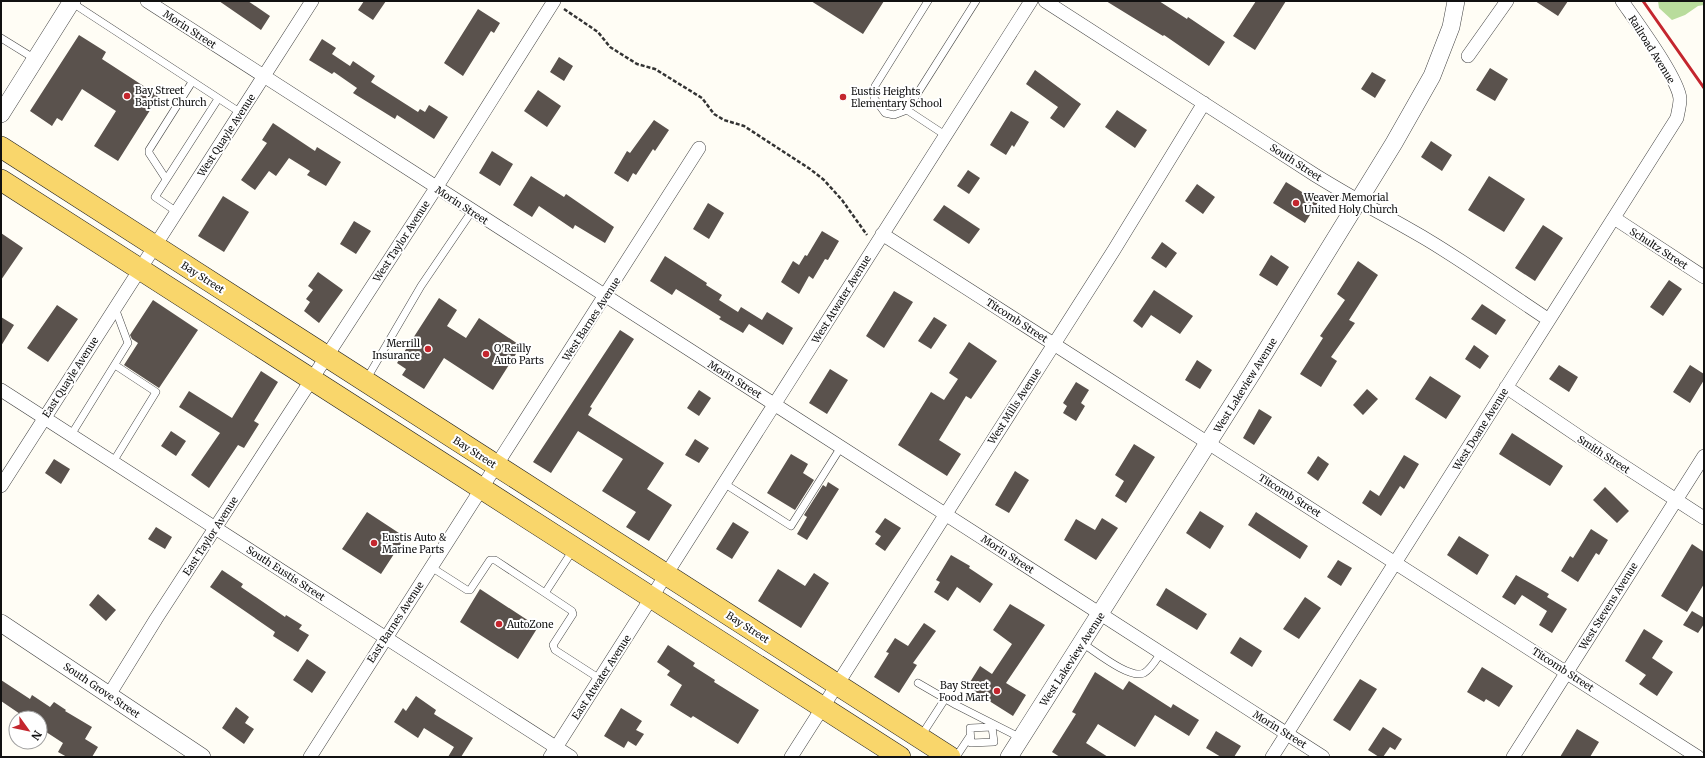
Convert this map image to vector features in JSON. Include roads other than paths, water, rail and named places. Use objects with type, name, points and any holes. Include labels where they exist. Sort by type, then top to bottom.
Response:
[{"type":"main road","name":"Bay Street","points":[[1,147],[950,757]]},
{"type":"main road","points":[[1,180],[900,757]]},
{"type":"street","name":"Morin Street","points":[[147,1],[605,297],[946,513],[1160,654],[1323,757]]},
{"type":"street","name":"West Quayle Avenue","points":[[140,269],[312,1]]},
{"type":"street","name":"West Atwater Avenue","points":[[652,598],[878,239],[1031,1]]},
{"type":"street","name":"South Street","points":[[1045,1],[1358,202],[1440,248],[1549,320]]},
{"type":"street","name":"West Lakeview Avenue","points":[[1009,757],[1208,443],[1394,143],[1432,76],[1451,27],[1456,1]]},
{"type":"street","points":[[1468,56],[1507,1]]},
{"type":"street","name":"Railroad Avenue","points":[[1622,1],[1665,66],[1680,99]]},
{"type":"street","points":[[1,114],[71,2]]},
{"type":"street","name":"West Taylor Avenue","points":[[312,379],[554,2]]},
{"type":"street","name":"West Doane Avenue","points":[[1272,757],[1677,118],[1680,99]]},
{"type":"street","name":"West Mills Avenue","points":[[791,757],[1054,344],[1204,103]]},
{"type":"street","name":"West Barnes Avenue","points":[[482,489],[699,148]]},
{"type":"street","name":"Schultz Street","points":[[1614,218],[1704,277]]},
{"type":"street","name":"Titcomb Street","points":[[878,239],[1054,344],[1698,757]]},
{"type":"street","name":"East Quayle Avenue","points":[[1,486],[140,269]]},
{"type":"street","name":"East Taylor Avenue","points":[[110,695],[215,528],[312,379]]},
{"type":"street","name":"Smith Street","points":[[1506,387],[1593,446],[1704,518]]},
{"type":"street","name":"South Eustis Street","points":[[1,390],[385,637],[553,752],[571,757]]},
{"type":"street","name":"West Stevens Avenue","points":[[1513,757],[1704,456]]},
{"type":"street","name":"East Barnes Avenue","points":[[310,757],[385,637],[482,489]]},
{"type":"street","name":"East Atwater Avenue","points":[[553,752],[652,598]]},
{"type":"street","name":"South Grove Street","points":[[1,623],[202,757]]},
{"type":"lane","points":[[928,1],[875,86],[874,98],[885,113],[894,116],[907,110],[976,1]]},
{"type":"lane","points":[[71,2],[241,113]]},
{"type":"lane","points":[[1,38],[35,60]]},
{"type":"lane","points":[[166,179],[149,153],[149,150],[192,82]]},
{"type":"lane","points":[[177,212],[155,197],[218,99]]},
{"type":"lane","points":[[907,110],[945,135]]},
{"type":"lane","points":[[365,381],[421,286],[472,211]]},
{"type":"lane","points":[[71,435],[128,343],[115,308]]},
{"type":"lane","points":[[113,462],[156,392],[115,365]]},
{"type":"lane","points":[[725,484],[791,526],[841,446]]},
{"type":"lane","points":[[545,593],[574,548]]},
{"type":"lane","points":[[431,567],[467,590],[470,590],[490,560],[495,560],[545,593],[572,611],[573,614],[553,645],[555,650],[600,679]]},
{"type":"lane","points":[[1082,643],[1120,668],[1134,674],[1142,674],[1148,671],[1160,654]]},
{"type":"lane","points":[[918,683],[945,699],[1021,738]]},
{"type":"lane","points":[[920,738],[945,699]]},
{"type":"lane","points":[[992,727],[993,736],[994,742],[972,743],[970,728],[992,727]]},
{"type":"lane","points":[[993,736],[1005,730]]},
{"type":"lane","points":[[956,757],[970,736]]},
{"type":"railway","points":[[1643,1],[1704,88]]},
{"type":"place","name":"Bay Street Baptist Church","points":[[127,96]]},
{"type":"place","name":"Eustis Heights Elementary School","points":[[843,97]]},
{"type":"place","name":"Weaver Memorial United Holy Church","points":[[1296,203]]},
{"type":"place","name":"Merrill Insurance","points":[[428,349]]},
{"type":"place","name":"O'Reilly Auto Parts","points":[[486,354]]},
{"type":"place","name":"Eustis Auto & Marine Parts","points":[[374,543]]},
{"type":"place","name":"AutoZone","points":[[499,624]]},
{"type":"place","name":"Bay Street Food Mart","points":[[997,691]]}]
